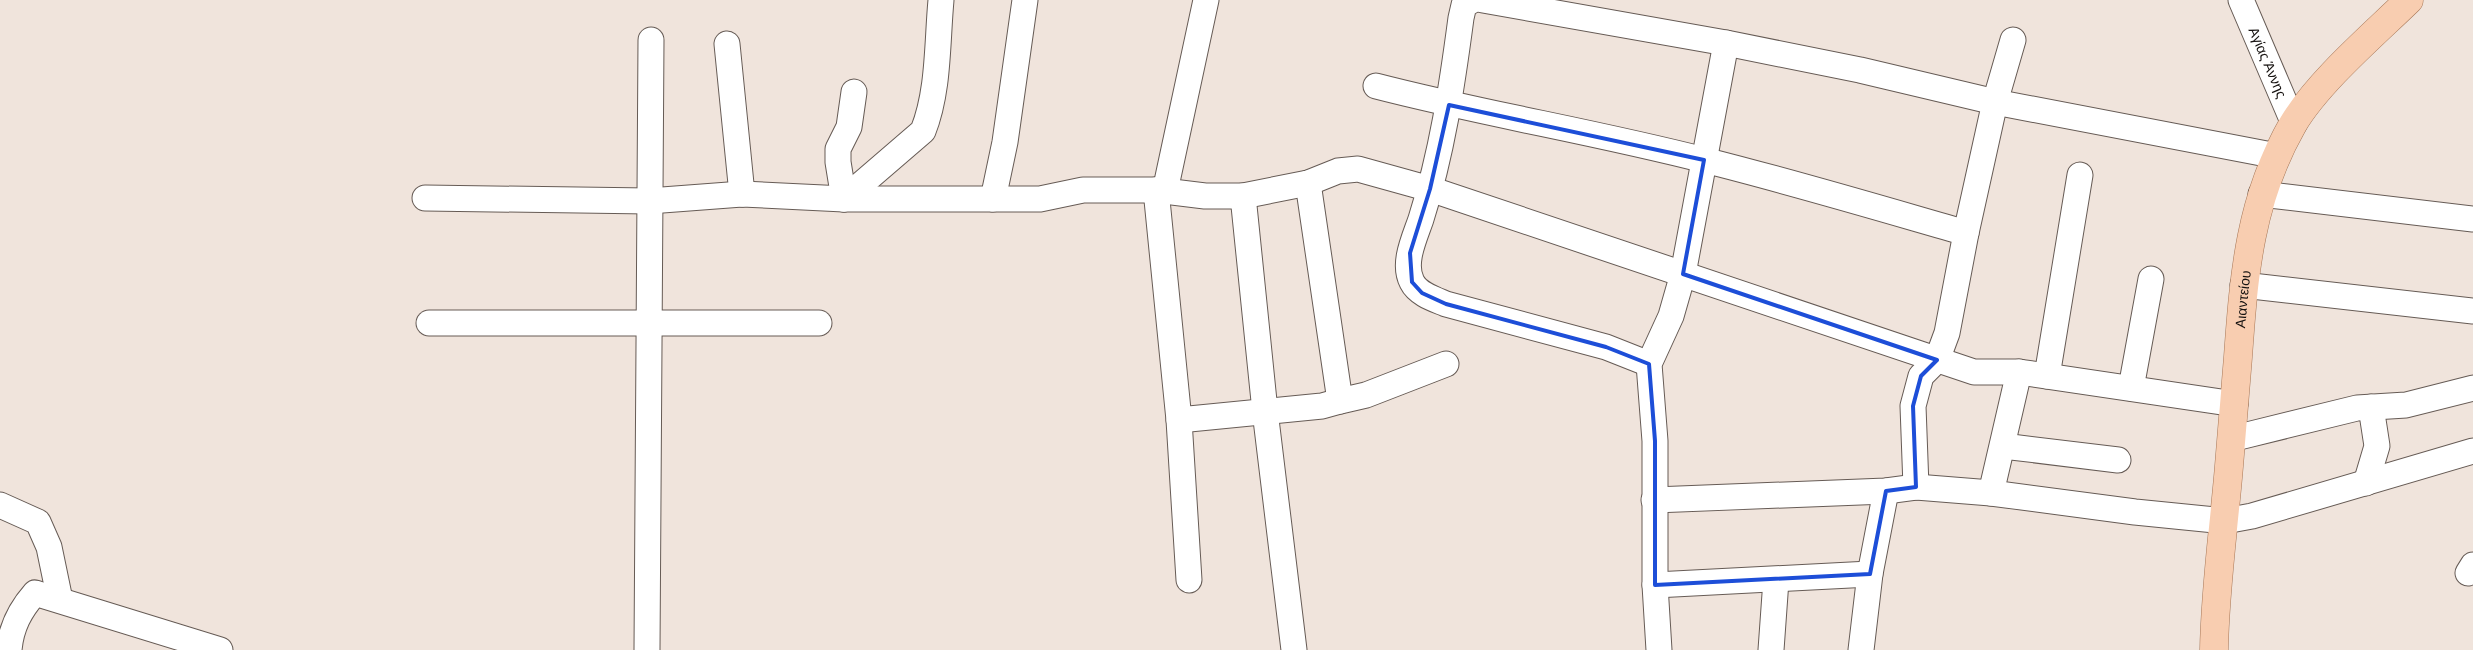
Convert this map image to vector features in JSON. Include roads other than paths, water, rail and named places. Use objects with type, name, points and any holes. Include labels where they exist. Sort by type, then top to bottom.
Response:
[{"type":"main road","name":"Αιαντείου","points":[[2214,650],[2215,617],[2235,404],[2243,284],[2254,221],[2261,194],[2277,156],[2294,124],[2322,88],[2409,0]]},
{"type":"street","points":[[844,199],[923,131],[928,120],[934,83],[941,0]]},
{"type":"street","points":[[992,199],[1005,142],[1025,0]]},
{"type":"street","points":[[1189,580],[1161,190],[1206,0]]},
{"type":"street","points":[[1473,0],[1464,6],[1461,18],[1449,105],[1430,189],[1410,253],[1408,267],[1412,282],[1422,293],[1446,304],[1606,347],[1649,364]]},
{"type":"street","points":[[1483,0],[1726,43],[1860,70],[1995,102],[2277,156]]},
{"type":"street","name":"Αγίας Άννης","points":[[2241,0],[2294,124]]},
{"type":"street","points":[[647,650],[651,40]]},
{"type":"street","points":[[1916,487],[1913,406],[1921,376],[1937,360],[1947,333],[1966,233],[1995,102],[2013,40]]},
{"type":"street","points":[[1659,650],[1655,585],[1654,500],[1656,441],[1649,364],[1671,316],[1683,274],[1726,43]]},
{"type":"street","points":[[726,44],[742,194]]},
{"type":"street","points":[[1376,86],[1449,105],[1568,128],[1704,160],[1966,233]]},
{"type":"street","points":[[844,199],[838,162],[838,149],[849,127],[854,92]]},
{"type":"street","points":[[425,198],[649,201],[742,194],[844,199],[1040,199],[1083,190],[1161,190],[1205,196],[1243,196],[1308,183],[1338,171],[1358,169],[1430,189],[1974,372],[2019,372],[2235,404]]},
{"type":"street","points":[[2048,376],[2080,175]]},
{"type":"street","points":[[1308,183],[1340,401]]},
{"type":"street","points":[[2261,194],[2473,219]]},
{"type":"street","points":[[1243,196],[1265,411],[1294,650]]},
{"type":"street","points":[[2131,388],[2151,279]]},
{"type":"street","points":[[2243,284],[2473,311]]},
{"type":"street","points":[[429,323],[818,323]]},
{"type":"street","points":[[1179,420],[1322,406],[1366,396],[1446,364]]},
{"type":"street","points":[[1991,493],[2019,372]]},
{"type":"street","points":[[2231,439],[2357,408],[2406,405],[2473,388]]},
{"type":"street","points":[[2366,482],[2377,446],[2371,407]]},
{"type":"street","points":[[2003,446],[2118,460]]},
{"type":"street","points":[[1654,500],[1886,491],[1916,487],[1991,493],[2135,512],[2225,521],[2252,516],[2473,451]]},
{"type":"street","points":[[1861,650],[1870,574],[1886,491]]},
{"type":"street","points":[[0,505],[38,522],[49,546],[60,600]]},
{"type":"street","points":[[1655,585],[1870,574]]},
{"type":"street","points":[[1771,650],[1776,580]]},
{"type":"street","points":[[9,650],[10,639],[19,611],[34,592],[220,650]]}]
